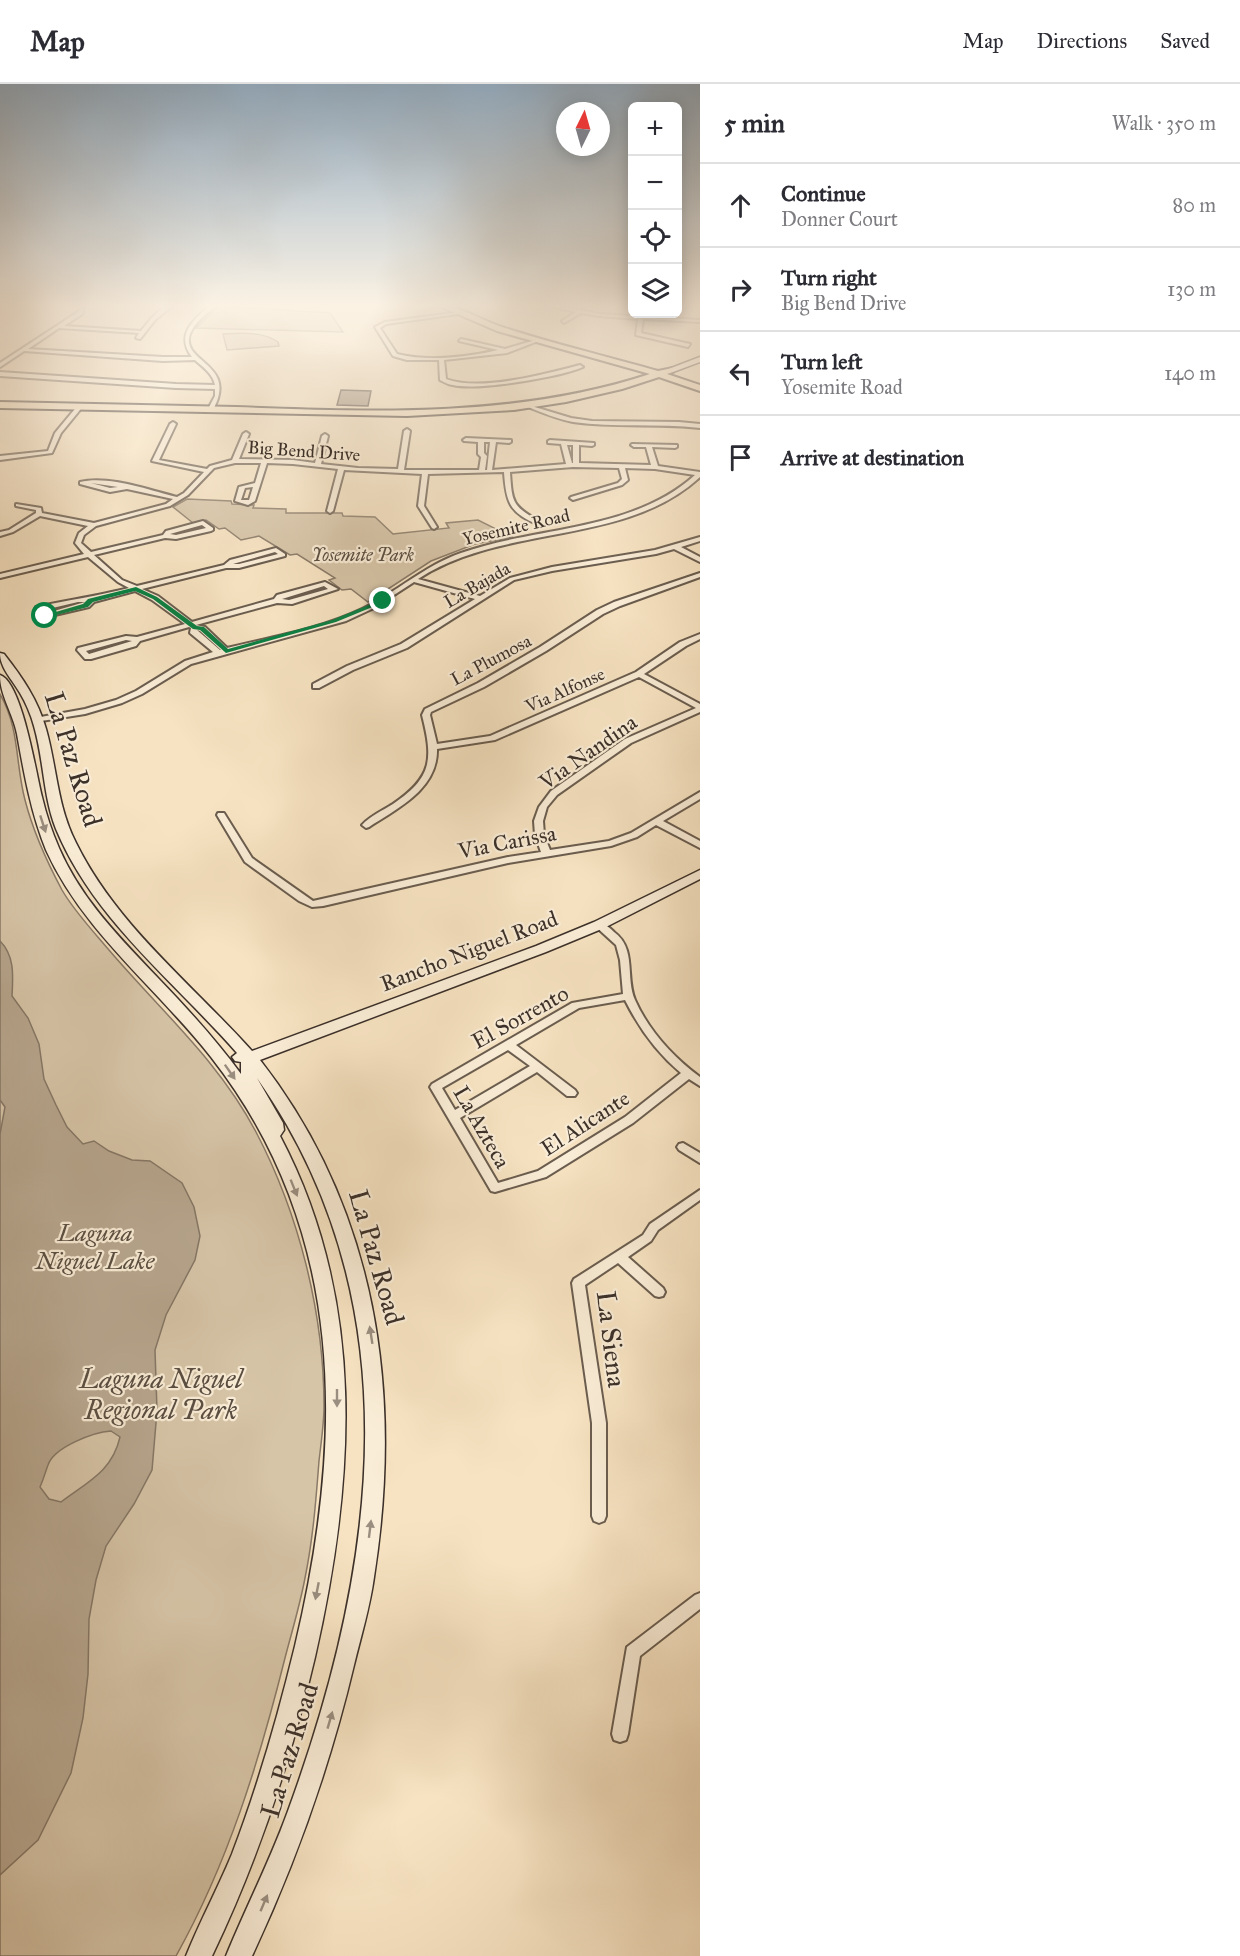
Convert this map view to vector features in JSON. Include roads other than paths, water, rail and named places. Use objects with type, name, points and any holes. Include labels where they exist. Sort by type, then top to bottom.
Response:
[{"type":"main road","points":[[0,402],[415,414],[530,406],[603,390]]},
{"type":"main road","name":"La Paz Road","points":[[0,656],[17,678],[38,720],[58,818],[79,863],[126,927],[249,1058],[293,1121],[319,1166],[337,1206],[366,1303],[373,1348],[377,1455],[365,1570],[331,1718],[305,1801],[284,1858],[239,1956]]},
{"type":"main road","points":[[0,678],[10,680],[28,716],[38,720],[32,726],[36,761],[29,767]]},
{"type":"main road","name":"La Paz Road","points":[[0,678],[18,716],[43,824],[68,878],[114,942],[152,980],[229,1069],[271,1134],[294,1186],[317,1250],[328,1299],[337,1383],[335,1480],[306,1646],[272,1774],[247,1846],[218,1918],[199,1956]]},
{"type":"main road","name":"Rancho Niguel Road","points":[[249,1058],[530,954],[599,925],[700,874]]},
{"type":"main road","points":[[152,980],[160,980],[171,989],[225,1047],[240,1057],[249,1058],[250,1080],[272,1115],[276,1126],[276,1130],[271,1134]]},
{"type":"street","points":[[212,409],[217,390]]},
{"type":"street","points":[[0,458],[50,452],[58,433],[81,405]]},
{"type":"street","points":[[530,406],[542,412],[576,421],[700,426]]},
{"type":"street","points":[[173,424],[155,461],[208,471]]},
{"type":"street","points":[[401,472],[407,431]]},
{"type":"street","points":[[235,461],[246,434]]},
{"type":"street","points":[[317,466],[325,436]]},
{"type":"street","points":[[466,440],[509,441]]},
{"type":"street","points":[[481,440],[481,453],[487,457]]},
{"type":"street","points":[[487,457],[493,454],[493,441]]},
{"type":"street","points":[[550,442],[592,444]]},
{"type":"street","points":[[564,443],[567,457],[572,465]]},
{"type":"street","points":[[572,465],[576,443]]},
{"type":"street","points":[[634,445],[675,446]]},
{"type":"street","points":[[648,445],[650,455],[658,457]]},
{"type":"street","points":[[659,468],[660,446]]},
{"type":"street","points":[[486,472],[487,457]]},
{"type":"street","points":[[567,457],[575,457]]},
{"type":"street","name":"Big Bend Drive","points":[[94,525],[153,510],[179,499],[218,464],[235,461],[265,461],[341,469],[401,472],[486,472],[572,465],[659,468],[700,474]]},
{"type":"street","points":[[256,484],[265,461]]},
{"type":"street","points":[[573,498],[620,484],[624,480],[622,466]]},
{"type":"street","points":[[330,511],[341,469]]},
{"type":"street","points":[[509,471],[513,478],[509,481],[509,502],[537,522]]},
{"type":"street","points":[[425,472],[421,506],[434,527]]},
{"type":"street","name":"Yosemite Road","points":[[38,720],[115,703],[139,692],[183,665],[360,612],[381,603],[427,571],[463,554],[508,542],[578,529],[654,504],[685,488],[700,474]]},
{"type":"street","points":[[126,487],[110,490],[82,483],[94,480],[126,487],[179,499]]},
{"type":"street","points":[[18,505],[39,509],[39,514]]},
{"type":"street","points":[[0,534],[11,531],[39,514],[94,525]]},
{"type":"street","points":[[0,576],[165,536],[176,537],[211,529],[203,523],[168,532],[165,536]]},
{"type":"street","points":[[94,525],[78,538],[78,543],[88,554],[120,581],[155,598],[223,652]]},
{"type":"street","name":"La Bajada","points":[[316,686],[350,668],[404,646],[512,579],[530,573],[632,557],[700,539]]},
{"type":"street","points":[[674,546],[700,560]]},
{"type":"street","points":[[42,612],[78,600],[91,600],[226,566],[239,566],[283,555],[276,550],[232,561],[226,566]]},
{"type":"street","name":"La Plumosa","points":[[366,825],[417,789],[431,769],[433,747],[426,715],[432,708],[492,679],[600,612],[700,575]]},
{"type":"street","points":[[414,580],[479,598]]},
{"type":"street","points":[[81,650],[126,638],[137,639],[193,626],[277,601],[289,602],[334,589],[325,584],[280,597],[277,601]]},
{"type":"street","points":[[32,602],[53,623]]},
{"type":"street","name":"Via Alfonse","points":[[433,747],[492,738],[639,675],[683,644],[700,636]]},
{"type":"street","points":[[88,657],[133,644],[137,639]]},
{"type":"street","points":[[73,642],[94,663]]},
{"type":"street","points":[[639,675],[700,708]]},
{"type":"street","name":"Via Nandina","points":[[546,852],[539,838],[537,827],[544,803],[554,793],[628,741],[700,708]]},
{"type":"street","name":"Via Carissa","points":[[221,815],[248,860],[312,904],[546,852],[611,843],[657,822],[700,795]]},
{"type":"street","points":[[657,822],[700,845]]},
{"type":"street","points":[[599,925],[617,939],[622,948],[628,996],[655,1041],[670,1059],[700,1082]]},
{"type":"street","name":"El Sorrento","points":[[436,1087],[576,1005],[628,996]]},
{"type":"street","points":[[508,1044],[571,1093]]},
{"type":"street","points":[[453,1117],[537,1067]]},
{"type":"street","name":"El Alicante","points":[[495,1188],[542,1174],[629,1120],[688,1074]]},
{"type":"street","name":"La Azteca","points":[[436,1087],[495,1188]]},
{"type":"street","points":[[683,1147],[700,1159]]},
{"type":"street","name":"La Siena","points":[[599,1516],[599,1423],[578,1283],[647,1238],[654,1227],[700,1194]]},
{"type":"street","points":[[619,1256],[658,1292]]},
{"type":"street","points":[[620,1734],[633,1652],[700,1600]]},
{"type":"water","name":"Laguna Niguel Lake","points":[[0,941],[11,960],[12,996],[28,1018],[39,1044],[44,1079],[67,1127],[83,1144],[94,1141],[109,1151],[132,1160],[150,1161],[182,1183],[194,1207],[200,1236],[195,1260],[166,1315],[155,1350],[157,1411],[152,1470],[134,1504],[106,1546],[96,1580],[89,1619],[88,1674],[83,1718],[71,1773],[38,1840],[0,1875],[0,1134],[5,1107],[0,1100]],"holes":[[[111,1431],[120,1437],[105,1468],[61,1502],[49,1499],[40,1487],[48,1465],[58,1452],[85,1437],[104,1432]]]},
{"type":"park label","name":"Yosemite Park","points":[[363,555]]},
{"type":"park label","name":"Laguna Niguel Regional Park","points":[[161,1394]]}]
